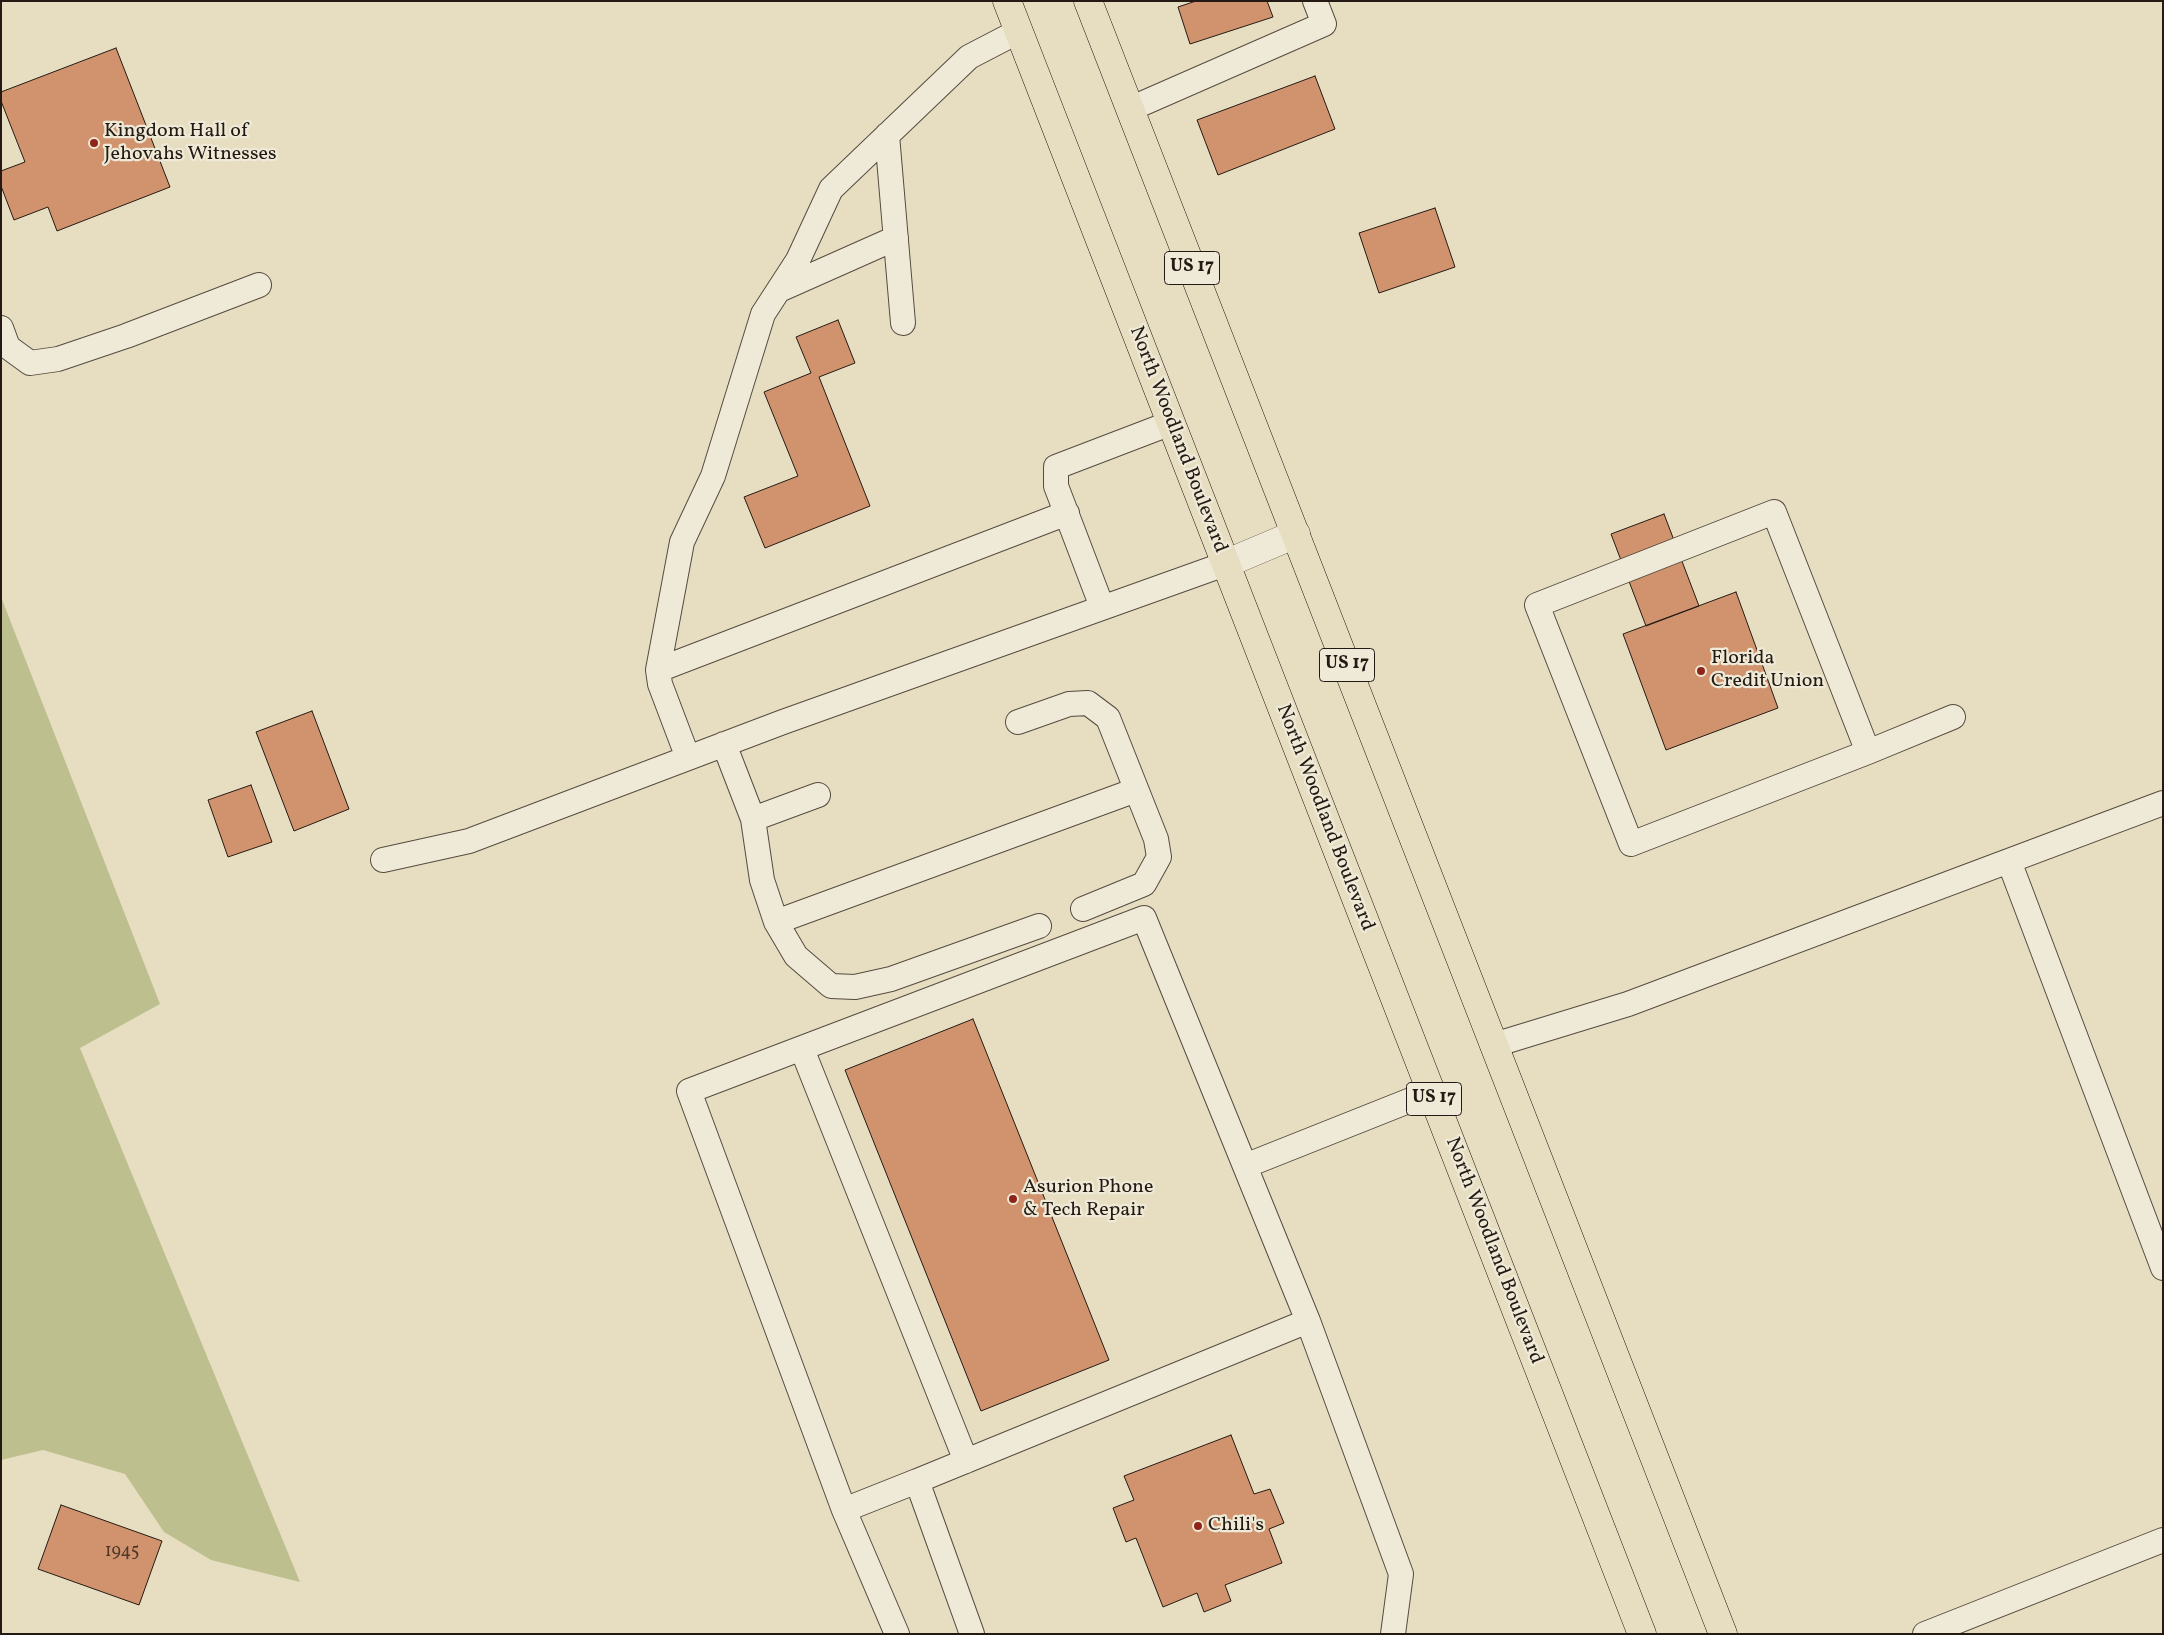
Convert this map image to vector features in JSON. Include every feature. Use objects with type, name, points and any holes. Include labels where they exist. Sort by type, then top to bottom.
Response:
[{"type":"main road","name":"US 17","points":[[1088,1],[1723,1634]]},
{"type":"main road","name":"North Woodland Boulevard","points":[[1009,2],[1225,564],[1642,1634]]},
{"type":"street","points":[[1225,564],[1296,534]]},
{"type":"lane","points":[[1130,109],[1324,24],[1315,1]]},
{"type":"lane","points":[[688,758],[660,684],[658,670],[682,542],[713,476],[763,314],[798,260],[831,189],[970,57],[1019,31]]},
{"type":"lane","points":[[887,135],[903,323]]},
{"type":"lane","points":[[779,290],[896,238]]},
{"type":"lane","points":[[1,328],[8,347],[30,363],[58,359],[126,336],[259,285]]},
{"type":"lane","points":[[1102,608],[1056,486],[1056,467],[1171,423]]},
{"type":"lane","points":[[658,670],[1067,512]]},
{"type":"lane","points":[[1868,752],[1774,512],[1537,605],[1631,844],[1868,752],[1953,717]]},
{"type":"lane","points":[[384,860],[470,841],[724,744],[1225,564]]},
{"type":"lane","points":[[1018,722],[1069,704],[1088,703],[1108,718],[1156,839],[1159,857],[1144,884],[1083,909]]},
{"type":"lane","points":[[724,744],[753,819],[762,880],[776,922],[796,956],[831,986],[855,987],[891,979],[1039,926]]},
{"type":"lane","points":[[776,922],[1136,790]]},
{"type":"lane","points":[[753,819],[818,795]]},
{"type":"lane","points":[[1494,1045],[1628,1004],[2163,803]]},
{"type":"lane","points":[[2009,861],[2163,1268]]},
{"type":"lane","points":[[898,1634],[844,1510],[689,1091],[1144,918],[1308,1321],[1401,1574],[1393,1634]]},
{"type":"lane","points":[[802,1048],[966,1461]]},
{"type":"lane","points":[[1244,1166],[1431,1092]]},
{"type":"lane","points":[[844,1510],[1308,1321]]},
{"type":"lane","points":[[917,1481],[972,1634]]},
{"type":"lane","points":[[1925,1634],[2163,1540]]},
{"type":"green space","points":[[1,597],[160,1004],[80,1048],[300,1582],[211,1560],[164,1532],[125,1474],[43,1450],[1,1460]]},
{"type":"building","points":[[1196,1],[1267,1],[1273,17],[1190,44],[1178,7]]},
{"type":"building","points":[[116,48],[170,187],[57,231],[48,207],[14,220],[1,186],[1,171],[25,162],[1,101],[1,92]]},
{"type":"building","points":[[1315,76],[1335,129],[1218,175],[1197,120]]},
{"type":"building","points":[[1435,208],[1455,267],[1379,293],[1359,233]]},
{"type":"building","points":[[838,320],[855,363],[819,377],[870,506],[765,548],[744,497],[798,476],[764,392],[811,373],[796,337]]},
{"type":"building","points":[[1664,514],[1699,606],[1646,626],[1611,534]]},
{"type":"building","name":"Florida Credit Union","points":[[1736,592],[1778,708],[1666,750],[1623,634]]},
{"type":"building","points":[[312,711],[349,809],[294,831],[256,732]]},
{"type":"building","points":[[251,785],[272,842],[228,857],[208,800]]},
{"type":"building","points":[[973,1019],[1109,1360],[981,1411],[845,1070]]},
{"type":"building","name":"Chili's","points":[[1231,1435],[1254,1494],[1270,1489],[1284,1523],[1269,1529],[1282,1563],[1225,1585],[1231,1601],[1204,1612],[1197,1593],[1163,1607],[1136,1538],[1126,1542],[1113,1508],[1134,1500],[1124,1476]]},
{"type":"building","points":[[61,1505],[162,1541],[139,1605],[38,1569]]},
{"type":"place","name":"Kingdom Hall of Jehovahs Witnesses","points":[[94,143]]},
{"type":"place","name":"Florida Credit Union","points":[[1701,671]]},
{"type":"place","name":"Asurion Phone & Tech Repair","points":[[1013,1199]]},
{"type":"place","name":"Chili's","points":[[1198,1526]]}]
